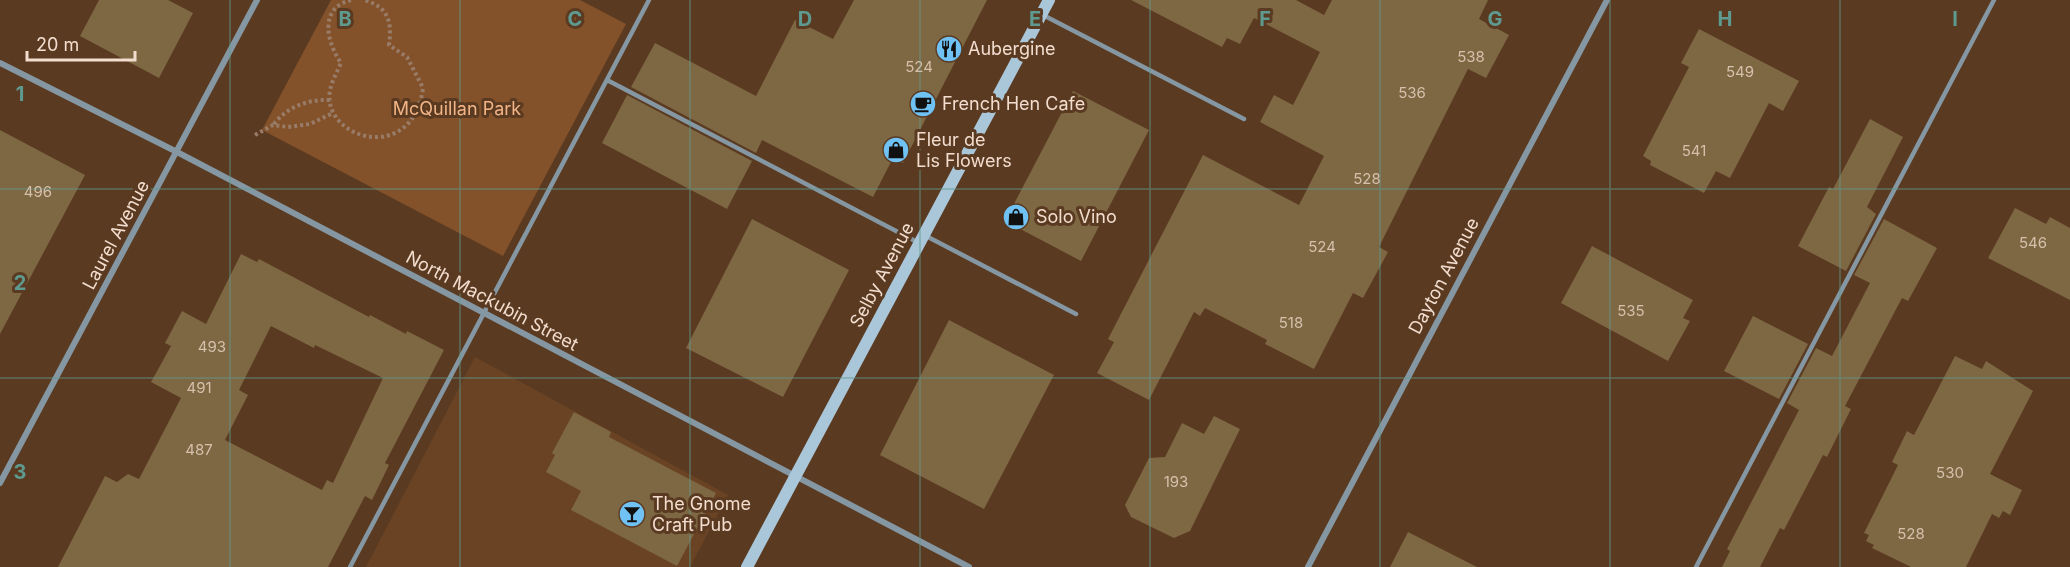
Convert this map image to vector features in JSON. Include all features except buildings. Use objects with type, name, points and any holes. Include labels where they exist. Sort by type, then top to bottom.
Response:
[{"type":"street","name":"Laurel Avenue","points":[[0,483],[257,0]]},
{"type":"street","name":"Selby Avenue","points":[[747,567],[1049,0]]},
{"type":"street","name":"Dayton Avenue","points":[[1308,567],[1607,0]]},
{"type":"street","name":"North Mackubin Street","points":[[0,63],[177,152],[795,478],[969,567]]},
{"type":"lane","points":[[350,567],[486,314],[649,0]]},
{"type":"lane","points":[[1696,567],[1994,0]]},
{"type":"lane","points":[[1041,14],[1244,119]]},
{"type":"lane","points":[[607,80],[921,239],[1076,314]]},
{"type":"path","points":[[351,0],[336,8],[330,17],[327,30],[329,42],[341,63],[330,90],[330,100],[333,113],[352,129],[378,139],[392,136],[404,129],[415,118],[423,88],[408,57],[389,45],[391,26],[386,14],[377,5],[364,0]]},
{"type":"path","points":[[255,135],[273,125],[282,113],[295,106],[330,100]]},
{"type":"path","points":[[273,125],[288,127],[310,124],[333,113]]},
{"type":"shaded area","points":[[475,357],[728,495],[690,567],[366,567]]},
{"type":"green space","name":"McQuillan Park","points":[[331,0],[580,0],[626,24],[503,256],[262,130]]},
{"type":"place","name":"Aubergine","points":[[949,49]]},
{"type":"place","name":"French Hen Cafe","points":[[923,104]]},
{"type":"place","name":"Fleur de Lis Flowers","points":[[896,150]]},
{"type":"place","name":"Solo Vino","points":[[1016,217]]},
{"type":"place","name":"The Gnome Craft Pub","points":[[632,514]]}]
